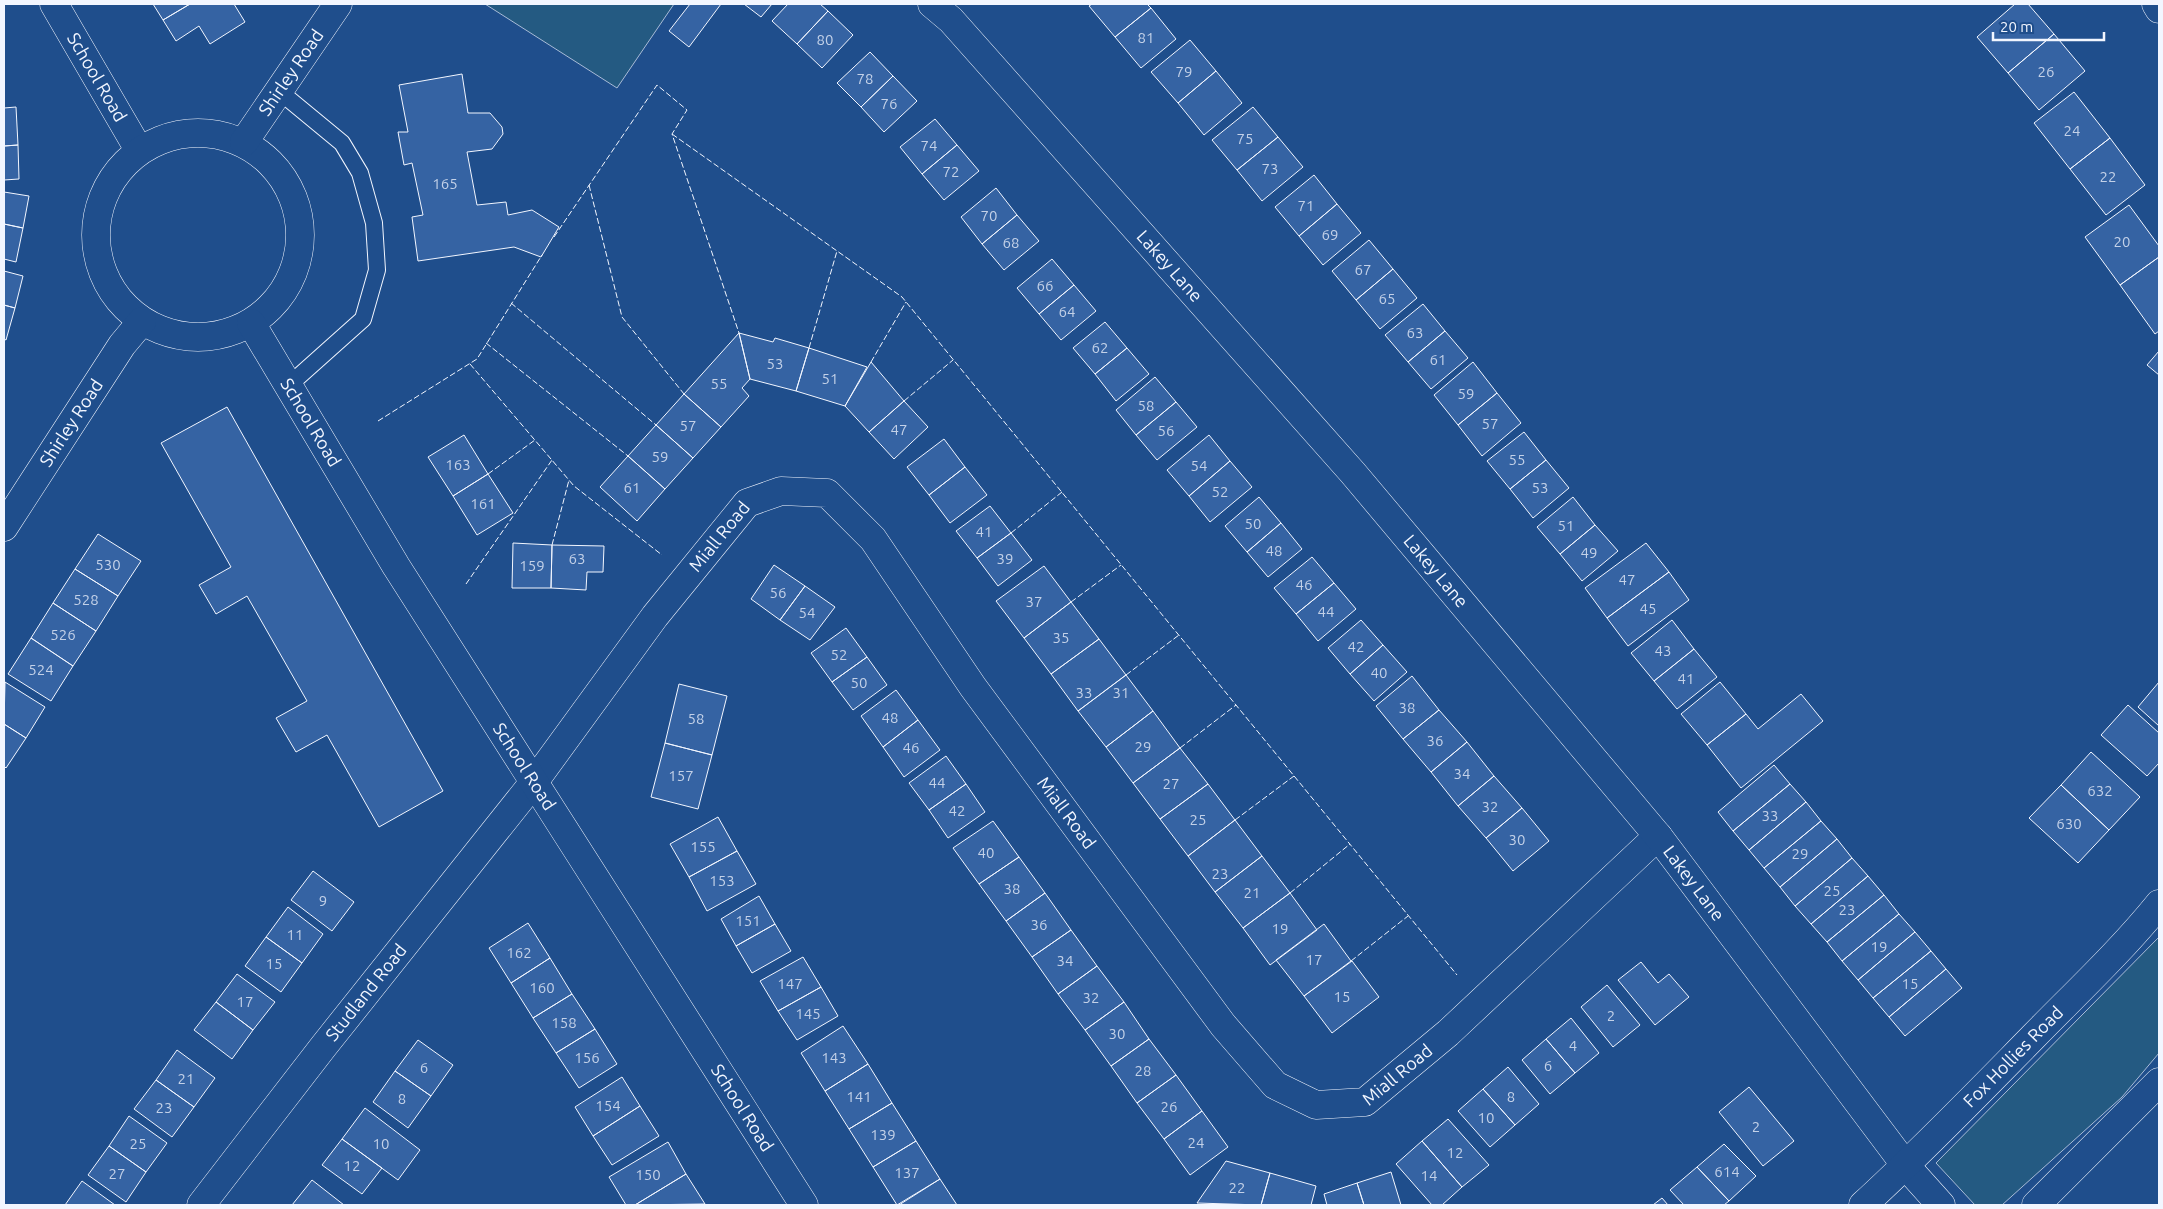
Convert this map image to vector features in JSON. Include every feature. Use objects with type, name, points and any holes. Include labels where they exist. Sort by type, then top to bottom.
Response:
[{"type":"street","name":"School Road","points":[[54,4],[139,150]]},
{"type":"street","name":"Shirley Road","points":[[244,142],[338,4]]},
{"type":"street","name":"Lakey Lane","points":[[932,4],[951,20],[1353,473],[1658,836],[1906,1166],[1941,1205]]},
{"type":"street","points":[[2156,4],[2159,9]]},
{"type":"street","points":[[204,131],[244,142],[284,176],[296,201],[302,232],[298,262],[290,283],[272,306],[251,324],[217,336],[198,337],[165,332],[142,321],[117,297],[105,280],[97,254],[96,220],[107,186],[139,150],[166,137],[204,131]]},
{"type":"street","name":"Shirley Road","points":[[4,526],[122,345],[142,321]]},
{"type":"street","name":"School Road","points":[[251,324],[396,566],[804,1205]]},
{"type":"street","name":"Miall Road","points":[[534,782],[655,616],[747,503],[781,491],[827,493],[873,538],[973,687],[1222,1025],[1275,1085],[1316,1105],[1365,1102],[1448,1033],[1658,836]]},
{"type":"street","name":"Studland Road","points":[[200,1205],[323,1046],[534,782]]},
{"type":"street","name":"Fox Hollies Road","points":[[1863,1205],[1906,1166],[2137,931],[2159,904]]},
{"type":"street","points":[[2036,1205],[2159,1082]]},
{"type":"lane","points":[[279,91],[342,142],[360,173],[374,223],[376,270],[363,319],[288,386]]},
{"type":"shaded area","points":[[485,4],[674,4],[617,88]]},
{"type":"shaded area","points":[[2159,937],[2159,1053],[2122,1097],[2002,1205],[1975,1205],[1936,1163]]},
{"type":"building","points":[[153,4],[190,4],[163,20]]},
{"type":"building","points":[[190,4],[234,4],[245,22],[210,44],[199,26],[176,41],[163,20]]},
{"type":"building","points":[[690,4],[721,4],[689,47],[669,31]]},
{"type":"building","points":[[744,4],[772,4],[761,17]]},
{"type":"building","points":[[788,4],[820,4],[828,11],[797,44],[772,21]]},
{"type":"building","points":[[1092,4],[1147,4],[1151,8],[1115,37],[1089,6]]},
{"type":"building","points":[[2015,4],[2028,4],[2054,34],[2008,73],[1977,37]]},
{"type":"building","points":[[1151,8],[1176,39],[1141,68],[1115,37]]},
{"type":"building","points":[[828,11],[853,35],[822,68],[797,44]]},
{"type":"building","points":[[2054,34],[2085,71],[2039,110],[2008,73]]},
{"type":"building","points":[[1190,40],[1216,71],[1178,103],[1151,72]]},
{"type":"building","points":[[870,52],[893,76],[861,107],[837,83]]},
{"type":"building","points":[[1216,71],[1242,103],[1204,135],[1178,103]]},
{"type":"building","points":[[462,74],[468,113],[490,113],[502,127],[503,134],[492,149],[467,152],[477,205],[506,202],[508,215],[532,210],[559,227],[541,257],[514,247],[418,261],[412,217],[423,215],[412,163],[404,165],[398,132],[408,132],[399,85]]},
{"type":"building","points":[[893,76],[917,101],[884,132],[861,107]]},
{"type":"building","points":[[2074,92],[2110,138],[2070,169],[2034,123]]},
{"type":"building","points":[[16,107],[18,145],[4,146],[4,108]]},
{"type":"building","points":[[1253,107],[1278,137],[1237,170],[1212,140]]},
{"type":"building","points":[[935,119],[957,145],[922,174],[900,147]]},
{"type":"building","points":[[1278,137],[1303,167],[1262,201],[1237,170]]},
{"type":"building","points":[[2110,138],[2145,185],[2106,215],[2070,169]]},
{"type":"building","points":[[18,145],[19,179],[4,180],[4,146]]},
{"type":"building","points":[[957,145],[979,171],[944,200],[922,174]]},
{"type":"building","points":[[1314,175],[1337,204],[1299,236],[1275,207]]},
{"type":"building","points":[[996,188],[1017,215],[982,244],[961,217]]},
{"type":"building","points":[[4,192],[29,196],[23,228],[4,224]]},
{"type":"building","points":[[1337,204],[1361,233],[1323,265],[1299,236]]},
{"type":"building","points":[[2129,205],[2159,246],[2159,257],[2120,285],[2085,237]]},
{"type":"building","points":[[1017,215],[1039,241],[1004,270],[982,244]]},
{"type":"building","points":[[4,224],[23,228],[16,262],[4,259]]},
{"type":"building","points":[[1369,240],[1393,269],[1356,300],[1332,271]]},
{"type":"building","points":[[2159,257],[2159,331],[2155,334],[2120,285]]},
{"type":"building","points":[[1052,259],[1074,285],[1039,314],[1017,288]]},
{"type":"building","points":[[1393,269],[1417,298],[1380,329],[1356,300]]},
{"type":"building","points":[[4,271],[23,276],[15,308],[4,305]]},
{"type":"building","points":[[1074,285],[1096,311],[1061,340],[1039,314]]},
{"type":"building","points":[[1423,304],[1445,331],[1408,362],[1385,335]]},
{"type":"building","points":[[4,305],[15,308],[6,340],[4,339]]},
{"type":"building","points":[[1105,322],[1127,348],[1095,374],[1073,348]]},
{"type":"building","points":[[1445,331],[1468,358],[1431,389],[1408,362]]},
{"type":"building","points":[[739,333],[750,379],[742,388],[749,396],[721,427],[684,394]]},
{"type":"building","points":[[739,333],[773,342],[775,338],[809,348],[796,391],[750,379]]},
{"type":"building","points":[[809,348],[867,367],[845,406],[796,391]]},
{"type":"building","points":[[1127,348],[1149,374],[1116,401],[1095,374]]},
{"type":"building","points":[[2159,351],[2159,375],[2147,365]]},
{"type":"building","points":[[871,362],[904,401],[869,432],[845,406]]},
{"type":"building","points":[[1473,362],[1497,393],[1458,425],[1434,395]]},
{"type":"building","points":[[1155,377],[1176,402],[1136,435],[1116,410]]},
{"type":"building","points":[[1497,393],[1521,423],[1482,456],[1458,425]]},
{"type":"building","points":[[684,394],[721,427],[693,458],[656,425]]},
{"type":"building","points":[[904,401],[928,427],[894,459],[869,432]]},
{"type":"building","points":[[1176,402],[1197,427],[1157,460],[1136,435]]},
{"type":"building","points":[[227,407],[443,791],[379,827],[327,735],[296,752],[276,718],[307,701],[247,596],[216,614],[199,585],[231,567],[161,443]]},
{"type":"building","points":[[656,425],[693,458],[665,489],[628,456]]},
{"type":"building","points":[[1524,432],[1546,460],[1510,489],[1487,461]]},
{"type":"building","points":[[464,435],[488,474],[453,496],[428,457]]},
{"type":"building","points":[[1209,435],[1230,461],[1189,496],[1167,470]]},
{"type":"building","points":[[944,439],[965,467],[929,495],[907,467]]},
{"type":"building","points":[[628,456],[665,489],[637,521],[600,487]]},
{"type":"building","points":[[1546,460],[1569,488],[1533,518],[1510,489]]},
{"type":"building","points":[[1230,461],[1252,487],[1210,522],[1189,496]]},
{"type":"building","points":[[965,467],[987,495],[950,523],[929,495]]},
{"type":"building","points":[[488,474],[513,513],[477,535],[453,496]]},
{"type":"building","points":[[1259,497],[1281,523],[1247,552],[1225,526]]},
{"type":"building","points":[[1573,497],[1595,525],[1560,554],[1537,527]]},
{"type":"building","points":[[990,506],[1011,533],[977,558],[956,531]]},
{"type":"building","points":[[1281,523],[1302,549],[1268,577],[1247,552]]},
{"type":"building","points":[[1595,525],[1618,551],[1582,581],[1560,554]]},
{"type":"building","points":[[1011,533],[1032,560],[998,586],[977,558]]},
{"type":"building","points":[[98,534],[141,561],[118,596],[75,569]]},
{"type":"building","points":[[513,543],[552,545],[551,588],[512,588]]},
{"type":"building","points":[[1646,543],[1669,572],[1607,618],[1585,588]]},
{"type":"building","points":[[552,545],[604,546],[603,572],[587,572],[586,590],[551,588]]},
{"type":"building","points":[[1312,557],[1334,583],[1296,614],[1274,588]]},
{"type":"building","points":[[774,565],[805,586],[780,620],[751,599]]},
{"type":"building","points":[[1044,566],[1071,602],[1024,638],[996,601]]},
{"type":"building","points":[[75,569],[118,596],[96,631],[53,603]]},
{"type":"building","points":[[1669,572],[1689,600],[1628,646],[1607,618]]},
{"type":"building","points":[[1334,583],[1356,609],[1318,641],[1296,614]]},
{"type":"building","points":[[805,586],[835,607],[810,640],[780,620]]},
{"type":"building","points":[[1071,602],[1099,639],[1051,674],[1024,638]]},
{"type":"building","points":[[53,603],[96,631],[73,666],[31,638]]},
{"type":"building","points":[[1361,620],[1383,645],[1350,674],[1328,648]]},
{"type":"building","points":[[1672,620],[1694,649],[1654,681],[1631,653]]},
{"type":"building","points":[[846,628],[867,657],[832,682],[811,653]]},
{"type":"building","points":[[31,638],[73,666],[51,701],[8,674]]},
{"type":"building","points":[[1099,639],[1126,675],[1078,711],[1051,674]]},
{"type":"building","points":[[1383,645],[1407,672],[1374,701],[1350,674]]},
{"type":"building","points":[[1694,649],[1717,677],[1677,709],[1654,681]]},
{"type":"building","points":[[867,657],[887,685],[853,710],[832,682]]},
{"type":"building","points":[[1126,675],[1153,711],[1106,747],[1078,711]]},
{"type":"building","points":[[1412,676],[1439,710],[1403,739],[1376,706]]},
{"type":"building","points":[[5,682],[45,707],[26,738],[4,724]]},
{"type":"building","points":[[1720,682],[1746,714],[1707,745],[1681,714]]},
{"type":"building","points":[[2159,682],[2159,726],[2138,707]]},
{"type":"building","points":[[679,684],[727,696],[712,755],[665,743]]},
{"type":"building","points":[[896,690],[918,720],[883,747],[861,716]]},
{"type":"building","points":[[1801,694],[1823,721],[1741,788],[1707,745],[1746,714],[1758,729]]},
{"type":"building","points":[[2128,705],[2159,733],[2159,763],[2147,776],[2101,735]]},
{"type":"building","points":[[1439,710],[1467,742],[1431,772],[1403,739]]},
{"type":"building","points":[[1153,711],[1180,748],[1133,783],[1106,747]]},
{"type":"building","points":[[918,720],[940,750],[904,777],[883,747]]},
{"type":"building","points":[[4,724],[26,738],[6,768],[4,766]]},
{"type":"building","points":[[1467,742],[1494,776],[1458,806],[1431,772]]},
{"type":"building","points":[[665,743],[712,755],[698,809],[651,797]]},
{"type":"building","points":[[1180,748],[1208,784],[1160,819],[1133,783]]},
{"type":"building","points":[[2091,752],[2140,797],[2109,830],[2061,785]]},
{"type":"building","points":[[946,756],[966,784],[929,810],[909,783]]},
{"type":"building","points":[[1774,765],[1790,784],[1733,831],[1718,812]]},
{"type":"building","points":[[1494,776],[1522,808],[1486,838],[1458,806]]},
{"type":"building","points":[[966,784],[985,812],[948,838],[929,810]]},
{"type":"building","points":[[1208,784],[1235,820],[1188,856],[1160,819]]},
{"type":"building","points":[[1790,784],[1806,802],[1749,850],[1733,831]]},
{"type":"building","points":[[2061,785],[2109,830],[2078,863],[2029,818]]},
{"type":"building","points":[[1806,802],[1821,821],[1764,868],[1749,850]]},
{"type":"building","points":[[1522,808],[1549,841],[1513,871],[1486,838]]},
{"type":"building","points":[[718,817],[737,851],[689,877],[670,844]]},
{"type":"building","points":[[1235,820],[1262,856],[1215,892],[1188,856]]},
{"type":"building","points":[[993,821],[1019,857],[979,884],[953,848]]},
{"type":"building","points":[[1821,821],[1837,839],[1780,887],[1764,868]]},
{"type":"building","points":[[1837,839],[1852,858],[1795,906],[1780,887]]},
{"type":"building","points":[[737,851],[756,884],[707,911],[689,877]]},
{"type":"building","points":[[1262,856],[1290,893],[1243,928],[1215,892]]},
{"type":"building","points":[[1019,857],[1045,893],[1006,921],[979,884]]},
{"type":"building","points":[[1852,858],[1868,876],[1811,924],[1795,906]]},
{"type":"building","points":[[313,871],[354,902],[332,931],[291,900]]},
{"type":"building","points":[[1868,876],[1884,895],[1827,942],[1811,924]]},
{"type":"building","points":[[1045,893],[1071,930],[1032,957],[1006,921]]},
{"type":"building","points":[[1290,893],[1317,930],[1270,965],[1243,928]]},
{"type":"building","points":[[1884,895],[1899,914],[1842,961],[1827,942]]},
{"type":"building","points":[[759,896],[775,924],[736,946],[721,919]]},
{"type":"building","points":[[288,907],[323,934],[302,963],[266,937]]},
{"type":"building","points":[[1899,914],[1915,932],[1858,980],[1842,961]]},
{"type":"building","points":[[528,923],[550,958],[511,983],[489,948]]},
{"type":"building","points":[[775,924],[791,951],[752,973],[736,946]]},
{"type":"building","points":[[1324,924],[1351,961],[1304,996],[1276,960]]},
{"type":"building","points":[[1071,930],[1097,966],[1058,994],[1032,957]]},
{"type":"building","points":[[1915,932],[1931,951],[1873,998],[1858,980]]},
{"type":"building","points":[[266,937],[302,963],[281,992],[245,966]]},
{"type":"building","points":[[1931,951],[1946,969],[1889,1017],[1873,998]]},
{"type":"building","points":[[803,957],[821,987],[778,1011],[760,981]]},
{"type":"building","points":[[550,958],[572,994],[533,1018],[511,983]]},
{"type":"building","points":[[1352,961],[1379,997],[1332,1033],[1304,996]]},
{"type":"building","points":[[1641,962],[1658,983],[1669,974],[1689,997],[1655,1025],[1618,980]]},
{"type":"building","points":[[1097,966],[1124,1002],[1085,1030],[1058,994]]},
{"type":"building","points":[[1946,969],[1962,988],[1905,1036],[1889,1017]]},
{"type":"building","points":[[237,974],[275,1002],[253,1030],[216,1002]]},
{"type":"building","points":[[1607,985],[1640,1025],[1613,1047],[1581,1007]]},
{"type":"building","points":[[821,987],[838,1016],[797,1040],[778,1011]]},
{"type":"building","points":[[572,994],[595,1029],[556,1053],[533,1018]]},
{"type":"building","points":[[216,1002],[253,1030],[232,1059],[194,1030]]},
{"type":"building","points":[[1124,1002],[1149,1039],[1111,1066],[1085,1030]]},
{"type":"building","points":[[1571,1018],[1599,1053],[1575,1073],[1546,1039]]},
{"type":"building","points":[[843,1026],[868,1064],[825,1091],[801,1053]]},
{"type":"building","points":[[595,1029],[617,1064],[579,1088],[556,1053]]},
{"type":"building","points":[[1149,1039],[1176,1075],[1137,1103],[1111,1066]]},
{"type":"building","points":[[1546,1039],[1575,1073],[1550,1094],[1522,1060]]},
{"type":"building","points":[[418,1040],[453,1065],[431,1096],[395,1071]]},
{"type":"building","points":[[177,1050],[215,1078],[194,1107],[156,1080]]},
{"type":"building","points":[[868,1064],[892,1103],[849,1129],[825,1091]]},
{"type":"building","points":[[1508,1067],[1539,1104],[1515,1125],[1483,1089]]},
{"type":"building","points":[[395,1071],[431,1096],[408,1128],[373,1102]]},
{"type":"building","points":[[1176,1075],[1202,1111],[1164,1139],[1137,1103]]},
{"type":"building","points":[[622,1077],[640,1106],[593,1136],[575,1107]]},
{"type":"building","points":[[156,1080],[194,1107],[172,1137],[134,1109]]},
{"type":"building","points":[[1749,1087],[1794,1141],[1763,1166],[1719,1112]]},
{"type":"building","points":[[1483,1089],[1515,1125],[1490,1147],[1458,1111]]},
{"type":"building","points":[[892,1103],[916,1141],[873,1167],[849,1129]]},
{"type":"building","points":[[640,1106],[659,1136],[612,1165],[593,1136]]},
{"type":"building","points":[[365,1108],[420,1150],[398,1180],[342,1139]]},
{"type":"building","points":[[1202,1111],[1228,1147],[1190,1175],[1164,1139]]},
{"type":"building","points":[[129,1116],[167,1143],[146,1172],[109,1146]]},
{"type":"building","points":[[1448,1119],[1489,1165],[1462,1187],[1422,1141]]},
{"type":"building","points":[[342,1139],[382,1168],[362,1194],[322,1165]]},
{"type":"building","points":[[916,1141],[940,1179],[897,1205],[873,1167]]},
{"type":"building","points":[[1422,1141],[1462,1187],[1442,1205],[1432,1205],[1396,1164]]},
{"type":"building","points":[[668,1142],[686,1174],[635,1205],[626,1205],[609,1177]]},
{"type":"building","points":[[1724,1144],[1756,1176],[1729,1201],[1697,1167]]},
{"type":"building","points":[[109,1146],[146,1172],[126,1202],[88,1175]]},
{"type":"building","points":[[1226,1161],[1270,1173],[1261,1205],[1197,1203]]},
{"type":"building","points":[[1697,1167],[1729,1201],[1724,1205],[1684,1205],[1670,1190]]},
{"type":"building","points":[[1391,1172],[1401,1205],[1364,1205],[1357,1183]]},
{"type":"building","points":[[1270,1173],[1316,1186],[1311,1205],[1261,1205]]},
{"type":"building","points":[[686,1174],[705,1204],[635,1205]]},
{"type":"building","points":[[940,1179],[957,1205],[899,1205]]},
{"type":"building","points":[[312,1180],[344,1205],[292,1205]]},
{"type":"building","points":[[82,1181],[115,1205],[65,1205]]},
{"type":"building","points":[[1357,1183],[1364,1205],[1327,1205],[1324,1194]]},
{"type":"building","points":[[1662,1198],[1668,1205],[1653,1205]]},
{"type":"fence","points":[[554,237],[657,85],[687,110],[672,134],[739,333]]},
{"type":"fence","points":[[672,134],[902,297],[1457,975]]},
{"type":"fence","points":[[589,185],[622,317],[684,394]]},
{"type":"fence","points":[[809,348],[837,251]]},
{"type":"fence","points":[[378,421],[477,359],[542,255]]},
{"type":"fence","points":[[871,362],[906,302]]},
{"type":"fence","points":[[511,303],[656,425]]},
{"type":"fence","points":[[486,343],[628,456]]},
{"type":"fence","points":[[904,401],[953,360]]},
{"type":"fence","points":[[470,364],[574,486],[662,555]]},
{"type":"fence","points":[[488,474],[535,440]]},
{"type":"fence","points":[[466,584],[552,460]]},
{"type":"fence","points":[[552,545],[569,480]]},
{"type":"fence","points":[[1011,533],[1062,492]]},
{"type":"fence","points":[[1071,602],[1121,565]]},
{"type":"fence","points":[[1126,675],[1179,635]]},
{"type":"fence","points":[[1180,748],[1236,705]]},
{"type":"fence","points":[[1235,820],[1294,776]]},
{"type":"fence","points":[[1290,893],[1350,844]]},
{"type":"fence","points":[[1351,961],[1408,916]]}]
